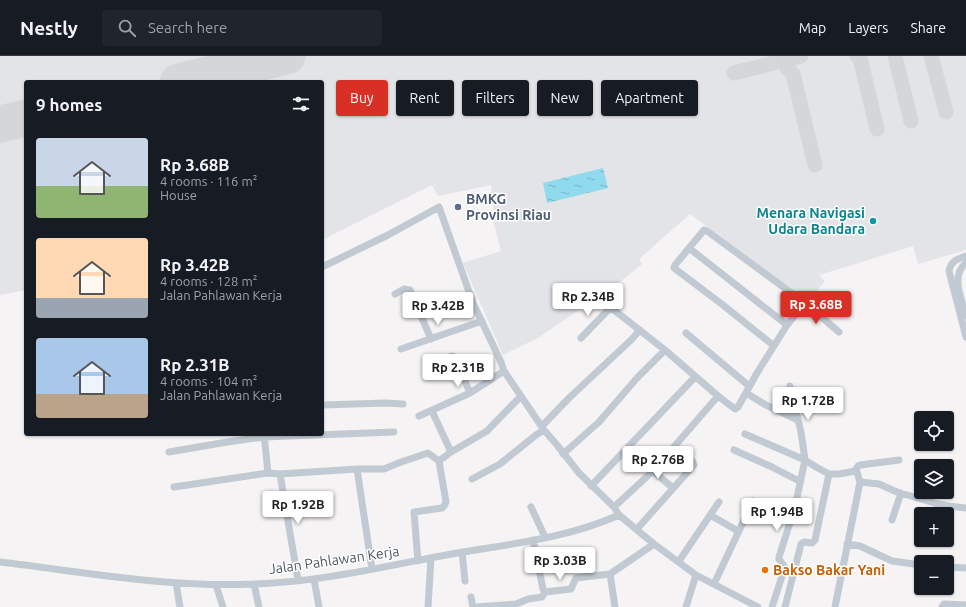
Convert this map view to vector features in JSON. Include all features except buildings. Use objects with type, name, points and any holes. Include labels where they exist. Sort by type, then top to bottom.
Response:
[{"type":"street","points":[[324,266],[388,235],[439,207],[473,303],[504,371],[543,428],[563,454],[591,486],[614,507],[619,515],[654,544],[696,575],[758,607]]},
{"type":"street","points":[[774,346],[674,268],[703,231],[707,231],[805,303],[839,332]]},
{"type":"street","points":[[689,248],[787,325]]},
{"type":"street","points":[[966,256],[953,262],[949,271],[966,337]]},
{"type":"street","points":[[966,263],[961,266],[957,279],[966,316]]},
{"type":"street","points":[[395,294],[404,289],[410,290],[431,339]]},
{"type":"street","points":[[581,338],[611,309],[614,310],[665,350],[718,396],[735,408],[738,407],[787,325],[805,303]]},
{"type":"street","points":[[401,349],[482,321]]},
{"type":"street","points":[[472,479],[500,464],[536,435],[569,398],[640,330]]},
{"type":"street","points":[[686,333],[766,405],[798,420]]},
{"type":"street","points":[[563,454],[599,422],[622,395],[665,350]]},
{"type":"street","points":[[427,365],[452,356],[455,357],[470,393]]},
{"type":"street","points":[[419,416],[470,393],[504,371]]},
{"type":"street","points":[[591,486],[696,376]]},
{"type":"street","points":[[772,607],[785,568],[779,557],[795,506],[804,460],[798,420],[790,386]]},
{"type":"street","points":[[438,461],[486,431],[521,396]]},
{"type":"street","points":[[614,507],[653,471],[718,396]]},
{"type":"street","points":[[324,405],[386,403],[403,404]]},
{"type":"street","points":[[432,411],[451,452]]},
{"type":"street","points":[[324,434],[394,432]]},
{"type":"street","points":[[745,434],[804,460],[829,474],[855,471],[860,465],[899,460]]},
{"type":"street","points":[[169,452],[259,436]]},
{"type":"street","points":[[264,436],[268,472]]},
{"type":"street","points":[[637,530],[694,464],[675,447]]},
{"type":"street","points":[[734,450],[799,481]]},
{"type":"street","points":[[174,487],[268,472],[280,474],[357,469],[386,469],[428,453],[438,461],[446,502],[442,508],[414,512],[418,561]]},
{"type":"street","points":[[357,469],[372,569]]},
{"type":"street","points":[[653,471],[673,488]]},
{"type":"street","points":[[835,607],[860,482],[857,472],[855,471]]},
{"type":"street","points":[[280,474],[298,580]]},
{"type":"street","points":[[785,607],[801,544],[804,542],[812,543],[815,540],[829,474]]},
{"type":"street","points":[[860,482],[879,484],[901,493],[938,504],[966,508]]},
{"type":"street","points":[[892,520],[901,493]]},
{"type":"street","points":[[714,584],[753,501]]},
{"type":"street","points":[[679,561],[719,502]]},
{"type":"street","points":[[532,507],[545,537]]},
{"type":"street","name":"Jalan Pahlawan Kerja","points":[[0,562],[119,578],[176,583],[216,585],[254,584],[314,579],[533,540],[586,528],[619,515]]},
{"type":"street","points":[[710,515],[738,531]]},
{"type":"street","points":[[533,540],[543,589],[545,592]]},
{"type":"street","points":[[545,592],[570,589],[576,578],[610,574],[654,544]]},
{"type":"street","points":[[847,544],[860,546],[892,561],[914,564]]},
{"type":"street","points":[[462,552],[465,581]]},
{"type":"street","points":[[431,558],[428,607],[433,607]]},
{"type":"street","points":[[954,567],[966,568]]},
{"type":"street","points":[[610,574],[615,607]]},
{"type":"street","points":[[686,607],[696,575]]},
{"type":"street","points":[[314,579],[319,607]]},
{"type":"street","points":[[176,583],[180,607]]},
{"type":"street","points":[[254,584],[259,607]]},
{"type":"street","points":[[216,585],[223,607]]},
{"type":"street","points":[[471,597],[474,607],[517,605],[528,599],[542,597],[545,592]]},
{"type":"street","points":[[942,607],[944,604],[966,605]]},
{"type":"shaded area","points":[[0,56],[966,56],[966,250],[918,264],[913,246],[819,275],[825,281],[808,302],[690,214],[639,259],[642,264],[621,281],[538,338],[503,355],[463,263],[501,251],[493,220],[494,213],[491,185],[438,196],[432,185],[324,239],[324,80],[24,80],[24,290],[0,295]]},
{"type":"water","points":[[603,168],[608,188],[547,203],[543,183]]},
{"type":"taxiway","points":[[734,73],[801,56]]},
{"type":"taxiway","points":[[857,56],[860,58],[877,129]]},
{"type":"taxiway","points":[[895,56],[911,121]]},
{"type":"taxiway","points":[[931,56],[946,112]]},
{"type":"taxiway","points":[[786,60],[787,68],[793,74],[815,165]]},
{"type":"runway","points":[[186,80],[287,56]]},
{"type":"runway","points":[[0,124],[24,118]]},
{"type":"place","name":"BMKG Provinsi Riau","points":[[458,207]]},
{"type":"place","name":"Menara Navigasi Udara Bandara","points":[[873,221]]},
{"type":"place","name":"Bakso Bakar Yani","points":[[765,570]]}]
